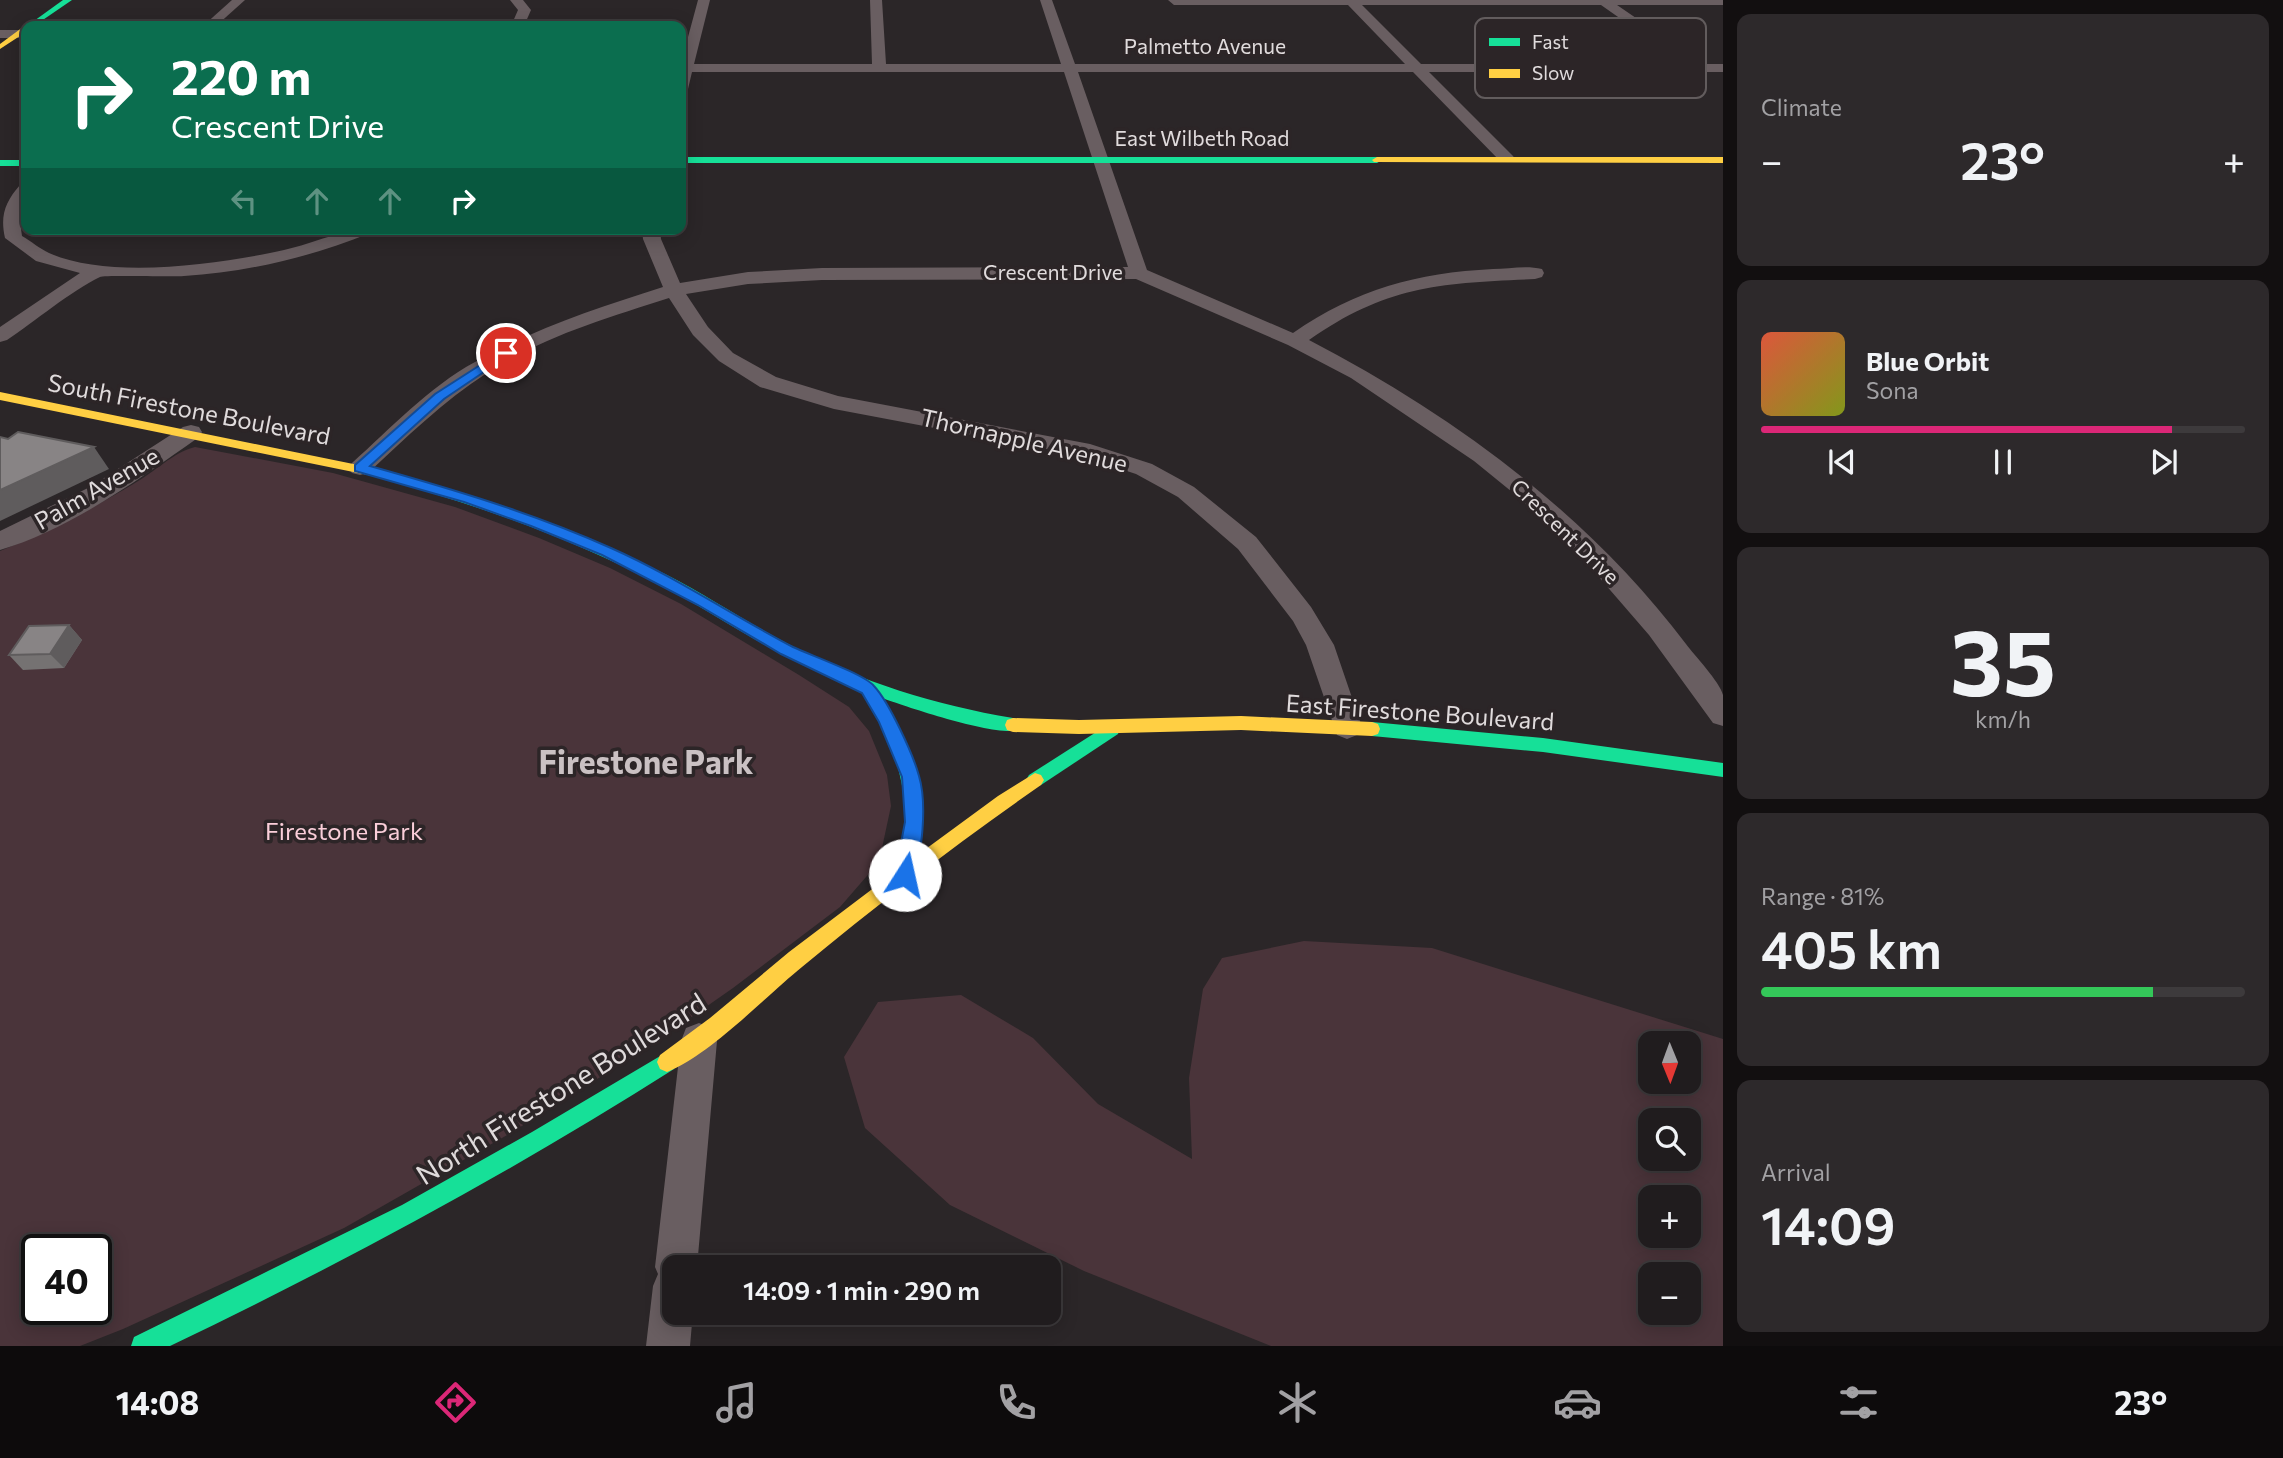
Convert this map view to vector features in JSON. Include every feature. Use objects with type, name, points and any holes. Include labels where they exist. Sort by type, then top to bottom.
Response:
[{"type":"street","points":[[39,21],[68,0]]},
{"type":"street","points":[[215,21],[239,0]]},
{"type":"street","points":[[516,0],[526,10],[520,21]]},
{"type":"street","points":[[686,72],[704,0]]},
{"type":"street","points":[[876,0],[879,68]]},
{"type":"street","points":[[1046,0],[1139,273]]},
{"type":"street","points":[[1350,0],[1507,159]]},
{"type":"street","points":[[1602,0],[1628,18]]},
{"type":"street","points":[[1174,1],[1723,1]]},
{"type":"street","points":[[0,34],[21,31]]},
{"type":"street","points":[[686,33],[696,33]]},
{"type":"street","points":[[0,47],[21,34]]},
{"type":"street","name":"Palmetto Avenue","points":[[687,68],[1475,68]]},
{"type":"street","points":[[1706,72],[1722,83]]},
{"type":"street","name":"East Wilbeth Road","points":[[686,160],[1723,160]]},
{"type":"street","points":[[0,163],[21,163]]},
{"type":"street","points":[[21,195],[10,214],[14,237],[39,255],[96,271],[156,272],[234,266],[301,252],[348,235]]},
{"type":"street","name":"Thornapple Avenue","points":[[653,235],[659,260],[673,290],[708,341],[739,367],[768,382],[834,402],[1091,452],[1144,468],[1186,492],[1247,543],[1302,614],[1320,645],[1348,727]]},
{"type":"street","points":[[0,336],[96,271]]},
{"type":"street","name":"Crescent Drive","points":[[360,468],[440,396],[481,367],[563,326],[615,306],[673,290],[748,278],[822,274],[1139,273],[1295,341],[1358,374],[1482,456],[1525,491],[1594,555],[1659,628],[1723,715]]},
{"type":"street","points":[[1295,341],[1340,311],[1388,290],[1453,277],[1535,273]]},
{"type":"street","name":"South Firestone Boulevard","points":[[0,396],[191,432],[360,468],[468,498],[536,522],[607,552],[704,602],[786,650],[868,688],[923,706],[984,720],[1037,726],[1112,729]]},
{"type":"street","name":"Palm Avenue","points":[[0,541],[93,497],[130,475],[191,432]]},
{"type":"street","points":[[868,688],[887,720],[911,777],[914,822],[905,875]]},
{"type":"street","name":"East Firestone Boulevard","points":[[1112,729],[1191,723],[1348,727],[1446,733],[1605,751],[1723,770]]},
{"type":"street","name":"North Firestone Boulevard","points":[[143,1346],[390,1225],[549,1134],[699,1041],[778,974],[905,875],[1019,790],[1112,729]]},
{"type":"street","points":[[677,1255],[699,1041]]},
{"type":"street","points":[[668,1346],[670,1325]]},
{"type":"green space","name":"Firestone Park","points":[[195,447],[333,473],[455,507],[610,568],[681,604],[849,707],[869,731],[887,775],[891,806],[879,862],[840,907],[733,988],[650,1046],[509,1134],[344,1228],[123,1329],[80,1346],[0,1346],[0,551],[86,511],[142,479],[171,458]]},
{"type":"green space","points":[[1304,941],[1432,948],[1697,1031],[1638,1031],[1638,1094],[1701,1094],[1701,1032],[1723,1039],[1723,1346],[1271,1346],[1084,1271],[1061,1260],[1061,1255],[1052,1255],[950,1205],[865,1128],[844,1057],[878,1002],[961,995],[1033,1038],[1098,1104],[1192,1159],[1189,1078],[1203,989],[1222,958]]},
{"type":"building","points":[[18,432],[94,447],[0,490],[0,437],[8,439]]},
{"type":"building","points":[[69,625],[50,654],[9,655],[29,626]]},
{"type":"traffic: fast","points":[[37,21],[68,0]]},
{"type":"traffic: fast","points":[[686,160],[1377,160]]},
{"type":"traffic: fast","points":[[0,163],[21,163]]},
{"type":"traffic: fast","points":[[373,472],[484,505],[592,546],[678,587],[755,633],[841,676],[925,706],[1013,725]]},
{"type":"traffic: fast","points":[[868,688],[902,754],[912,789],[914,826],[905,875]]},
{"type":"traffic: fast","points":[[1035,780],[1112,729]]},
{"type":"traffic: fast","points":[[1372,729],[1543,745],[1723,770]]},
{"type":"traffic: fast","points":[[143,1346],[410,1213],[540,1140],[667,1062]]},
{"type":"traffic: slow","points":[[0,47],[21,32]]},
{"type":"traffic: slow","points":[[1377,160],[1723,160]]},
{"type":"traffic: slow","points":[[0,396],[373,472]]},
{"type":"traffic: slow","points":[[1013,725],[1079,727],[1241,723],[1372,729]]},
{"type":"traffic: slow","points":[[667,1062],[884,890],[1035,780]]},
{"type":"district","name":"Firestone Park","points":[[646,763]]},
{"type":"route","points":[[506,353],[440,396],[360,468],[468,498],[536,522],[607,552],[704,602],[786,650],[868,688],[887,720],[911,777],[914,822],[905,875]]}]
